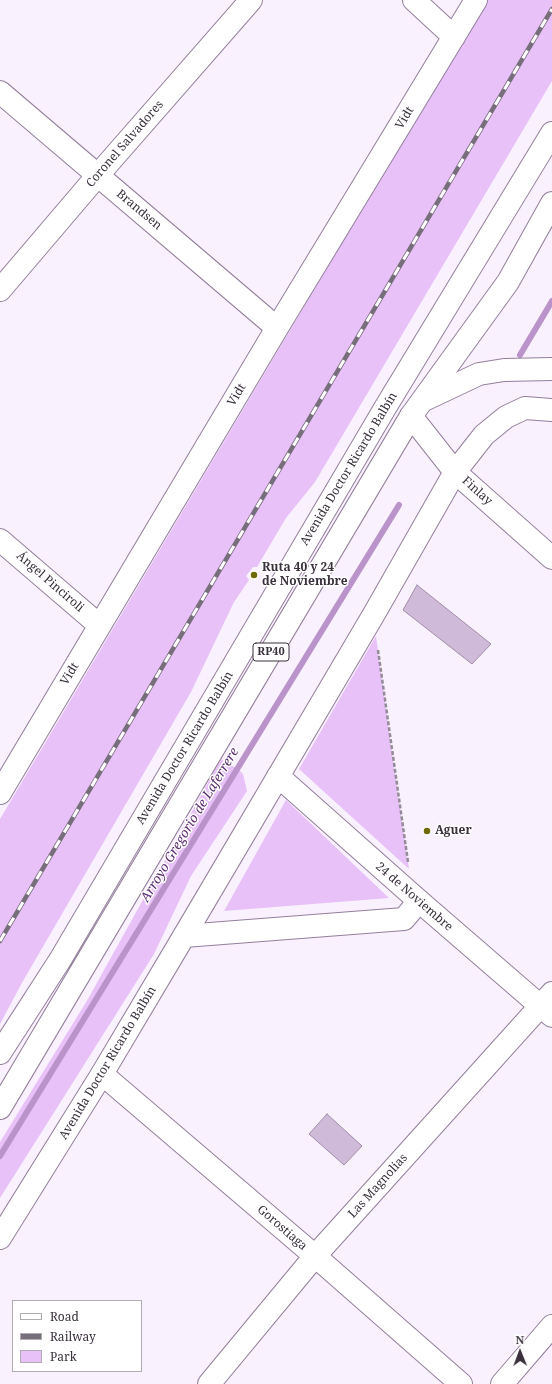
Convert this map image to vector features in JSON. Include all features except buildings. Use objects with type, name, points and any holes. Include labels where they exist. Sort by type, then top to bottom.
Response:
[{"type":"main road","name":"Coronel Salvadores","points":[[0,290],[251,0]]},
{"type":"main road","points":[[414,0],[454,37]]},
{"type":"main road","name":"Vidt","points":[[0,793],[277,328],[476,0]]},
{"type":"main road","name":"Brandsen","points":[[0,92],[277,328]]},
{"type":"main road","name":"Avenida Doctor Ricardo Balbín","points":[[0,1053],[64,953],[385,408],[552,133]]},
{"type":"main road","name":"Avenida Doctor Ricardo Balbín","points":[[0,1108],[417,408],[508,282],[552,203]]},
{"type":"main road","points":[[417,408],[479,374],[504,370],[552,369]]},
{"type":"main road","name":"Finlay","points":[[417,408],[455,472],[552,558]]},
{"type":"main road","name":"Avenida Doctor Ricardo Balbín","points":[[0,1238],[102,1074],[184,936],[374,614],[455,472],[484,435],[506,417],[525,408],[552,410]]},
{"type":"main road","name":"Ángel Pinciroli","points":[[0,540],[99,625]]},
{"type":"main road","name":"24 de Noviembre","points":[[278,776],[419,901],[548,1005]]},
{"type":"main road","points":[[184,936],[404,920],[419,901]]},
{"type":"main road","name":"Las Magnolias","points":[[209,1384],[315,1256],[548,1005]]},
{"type":"main road","name":"Gorostiaga","points":[[102,1074],[462,1384]]},
{"type":"main road","points":[[502,1384],[552,1326]]},
{"type":"path","points":[[374,614],[409,869]]},
{"type":"green space","points":[[486,0],[552,0],[552,81],[315,482],[286,518],[257,567],[253,567],[246,576],[249,580],[234,602],[191,692],[23,981],[0,1024],[0,819]]},
{"type":"green space","points":[[376,636],[392,753],[409,869],[299,769]]},
{"type":"green space","points":[[221,759],[243,774],[247,791],[191,876],[154,954],[0,1198],[0,1142],[88,999]]},
{"type":"green space","points":[[286,800],[389,898],[224,911]]},
{"type":"waterway","name":"Arroyo Gregorio de Laferrere","points":[[520,355],[552,301]]},
{"type":"waterway","name":"Arroyo Gregorio de Laferrere","points":[[0,1156],[399,505]]},
{"type":"railway","points":[[0,941],[552,9]]},
{"type":"place","name":"Ruta 40 y 24 de Noviembre","points":[[254,575]]},
{"type":"place","name":"Aguer","points":[[427,831]]}]
